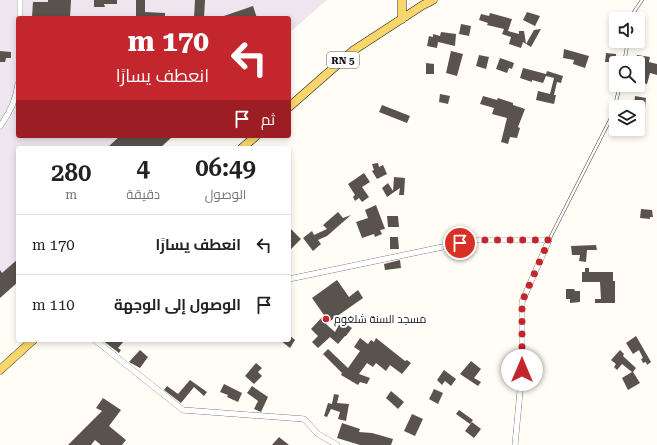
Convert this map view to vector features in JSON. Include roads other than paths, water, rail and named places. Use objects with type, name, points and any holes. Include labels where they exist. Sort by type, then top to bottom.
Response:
[{"type":"main road","points":[[402,0],[402,19]]},
{"type":"main road","name":"RN 5","points":[[291,105],[354,50],[402,19],[425,2],[433,0]]},
{"type":"main road","points":[[244,146],[254,138]]},
{"type":"main road","points":[[0,370],[31,342]]},
{"type":"street","points":[[20,0],[20,16]]},
{"type":"street","points":[[0,126],[7,117],[16,98]]},
{"type":"street","points":[[291,278],[476,240],[549,240],[522,302],[522,370],[515,445]]},
{"type":"street","points":[[98,342],[183,410],[304,419],[318,434],[337,445]]},
{"type":"lane","points":[[634,12],[642,0]]},
{"type":"lane","points":[[549,240],[613,114],[618,92]]},
{"type":"place","name":"مسجد السنة شلغوم","points":[[326,319]]}]
